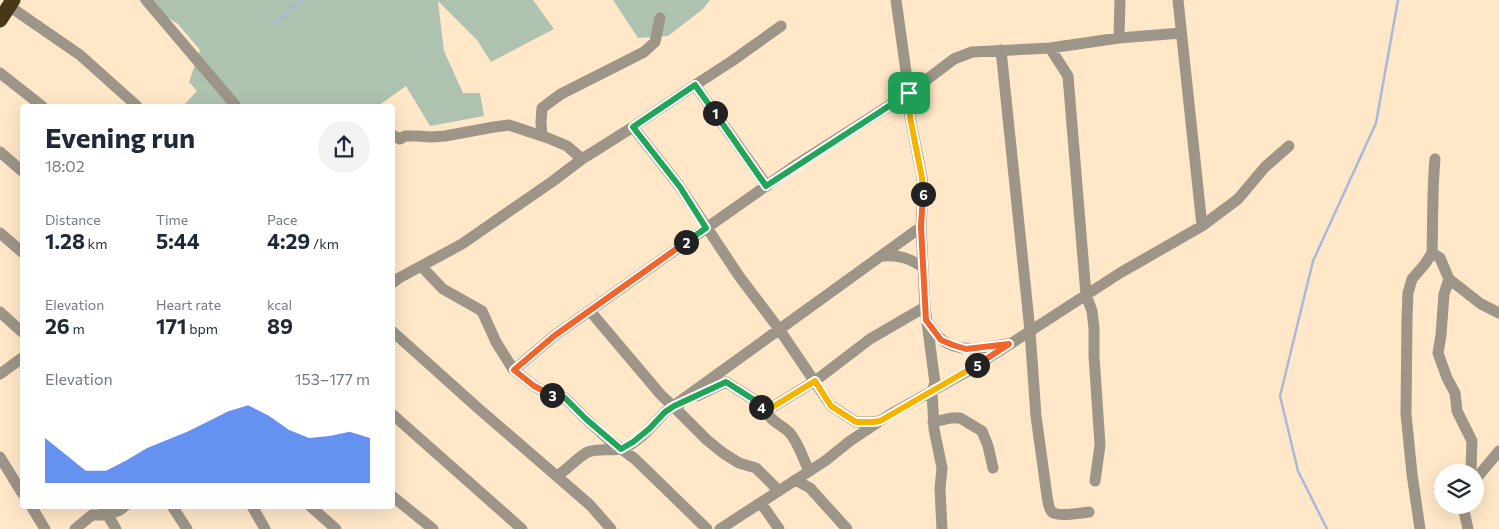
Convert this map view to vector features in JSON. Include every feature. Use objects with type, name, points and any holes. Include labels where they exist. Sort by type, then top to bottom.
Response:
[{"type":"highway","points":[[0,20],[11,3]]},
{"type":"street","points":[[146,0],[234,104]]},
{"type":"street","points":[[896,0],[909,93],[912,132],[922,178],[921,227],[925,307],[934,383],[932,391],[934,429],[942,468],[940,488],[942,529]]},
{"type":"street","points":[[1120,0],[1120,38]]},
{"type":"street","points":[[1178,0],[1202,226]]},
{"type":"street","points":[[11,3],[80,55],[135,104]]},
{"type":"street","points":[[542,136],[542,108],[560,94],[644,52],[655,42],[660,18]]},
{"type":"street","points":[[395,281],[462,244],[582,159],[732,62],[781,26]]},
{"type":"street","points":[[514,370],[554,336],[706,228],[766,186],[909,93],[954,59],[972,52],[1050,48],[1120,38],[1181,33]]},
{"type":"street","points":[[1050,48],[1068,76],[1086,295],[1092,311],[1094,328],[1100,445],[1095,481]]},
{"type":"street","points":[[1002,50],[1030,331],[1036,416],[1049,506],[1052,512],[1067,515],[1089,512]]},
{"type":"street","points":[[0,72],[40,104]]},
{"type":"street","points":[[695,85],[766,186]]},
{"type":"street","points":[[395,136],[400,139],[406,136],[445,136],[509,125],[567,146],[582,159]]},
{"type":"street","points":[[633,127],[680,187],[739,276],[779,329],[831,406],[856,422],[880,421]]},
{"type":"street","points":[[720,529],[825,461],[880,421],[970,370],[1120,273],[1202,226],[1238,199],[1265,167],[1289,146]]},
{"type":"street","points":[[0,152],[20,169]]},
{"type":"street","points":[[1420,529],[1406,414],[1408,293],[1412,279],[1432,254],[1434,200],[1432,182],[1435,160]]},
{"type":"street","points":[[557,476],[587,452],[621,449],[633,442],[665,412],[921,227]]},
{"type":"street","points":[[0,233],[20,250]]},
{"type":"street","points":[[1432,254],[1440,258],[1449,279],[1481,304],[1499,313]]},
{"type":"street","points":[[881,256],[896,255],[910,259],[923,267]]},
{"type":"street","points":[[421,266],[443,289],[482,311],[496,342],[514,370],[534,386],[555,397],[565,398],[586,419],[635,459],[707,529]]},
{"type":"street","points":[[1449,279],[1444,294],[1438,353],[1446,378],[1455,393],[1457,411],[1472,441],[1471,464]]},
{"type":"street","points":[[766,411],[815,381],[870,338],[925,307]]},
{"type":"street","points":[[0,312],[20,330]]},
{"type":"street","points":[[590,312],[661,395],[707,440],[722,454],[739,463],[756,468],[779,490]]},
{"type":"street","points":[[926,320],[941,340],[959,347],[966,349],[1009,344]]},
{"type":"street","points":[[395,334],[590,505],[611,529]]},
{"type":"street","points":[[0,374],[20,359]]},
{"type":"street","points":[[674,406],[726,382],[756,401],[772,419],[789,431],[809,471]]},
{"type":"street","points":[[395,417],[522,529]]},
{"type":"street","points":[[848,417],[850,441]]},
{"type":"street","points":[[934,422],[960,418],[982,431],[993,468]]},
{"type":"street","points":[[1484,469],[1499,451]]},
{"type":"street","points":[[0,457],[20,490]]},
{"type":"street","points":[[795,480],[810,488],[847,529]]},
{"type":"street","points":[[395,498],[433,529]]},
{"type":"street","points":[[760,503],[779,529]]},
{"type":"street","points":[[33,509],[45,529]]},
{"type":"street","points":[[75,529],[92,515],[121,509]]},
{"type":"street","points":[[174,509],[186,529]]},
{"type":"street","points":[[254,509],[265,529]]},
{"type":"street","points":[[313,509],[336,529]]},
{"type":"street","points":[[105,511],[116,529]]},
{"type":"street","points":[[1465,514],[1468,529]]},
{"type":"green space","points":[[139,0],[533,0],[554,29],[491,62],[477,40],[438,1],[444,51],[463,93],[480,93],[484,116],[430,126],[406,86],[381,104],[185,104],[197,91],[189,82],[200,50],[178,24]]},
{"type":"green space","points":[[613,0],[710,0],[703,9],[668,36],[638,38]]},
{"type":"waterway","points":[[274,24],[302,0]]},
{"type":"waterway","points":[[1327,529],[1298,471],[1280,396],[1313,261],[1376,123],[1398,0]]},
{"type":"route","points":[[695,85],[766,186],[909,93],[912,132],[916,145],[923,191],[921,227],[926,320],[941,340],[966,349],[1009,344],[970,370],[880,421],[856,422],[831,406],[815,381],[766,411],[756,401],[726,382],[674,406],[633,442],[621,449],[565,398],[555,397],[534,386],[514,370],[554,336],[706,228],[680,187],[633,127],[695,85]]}]
